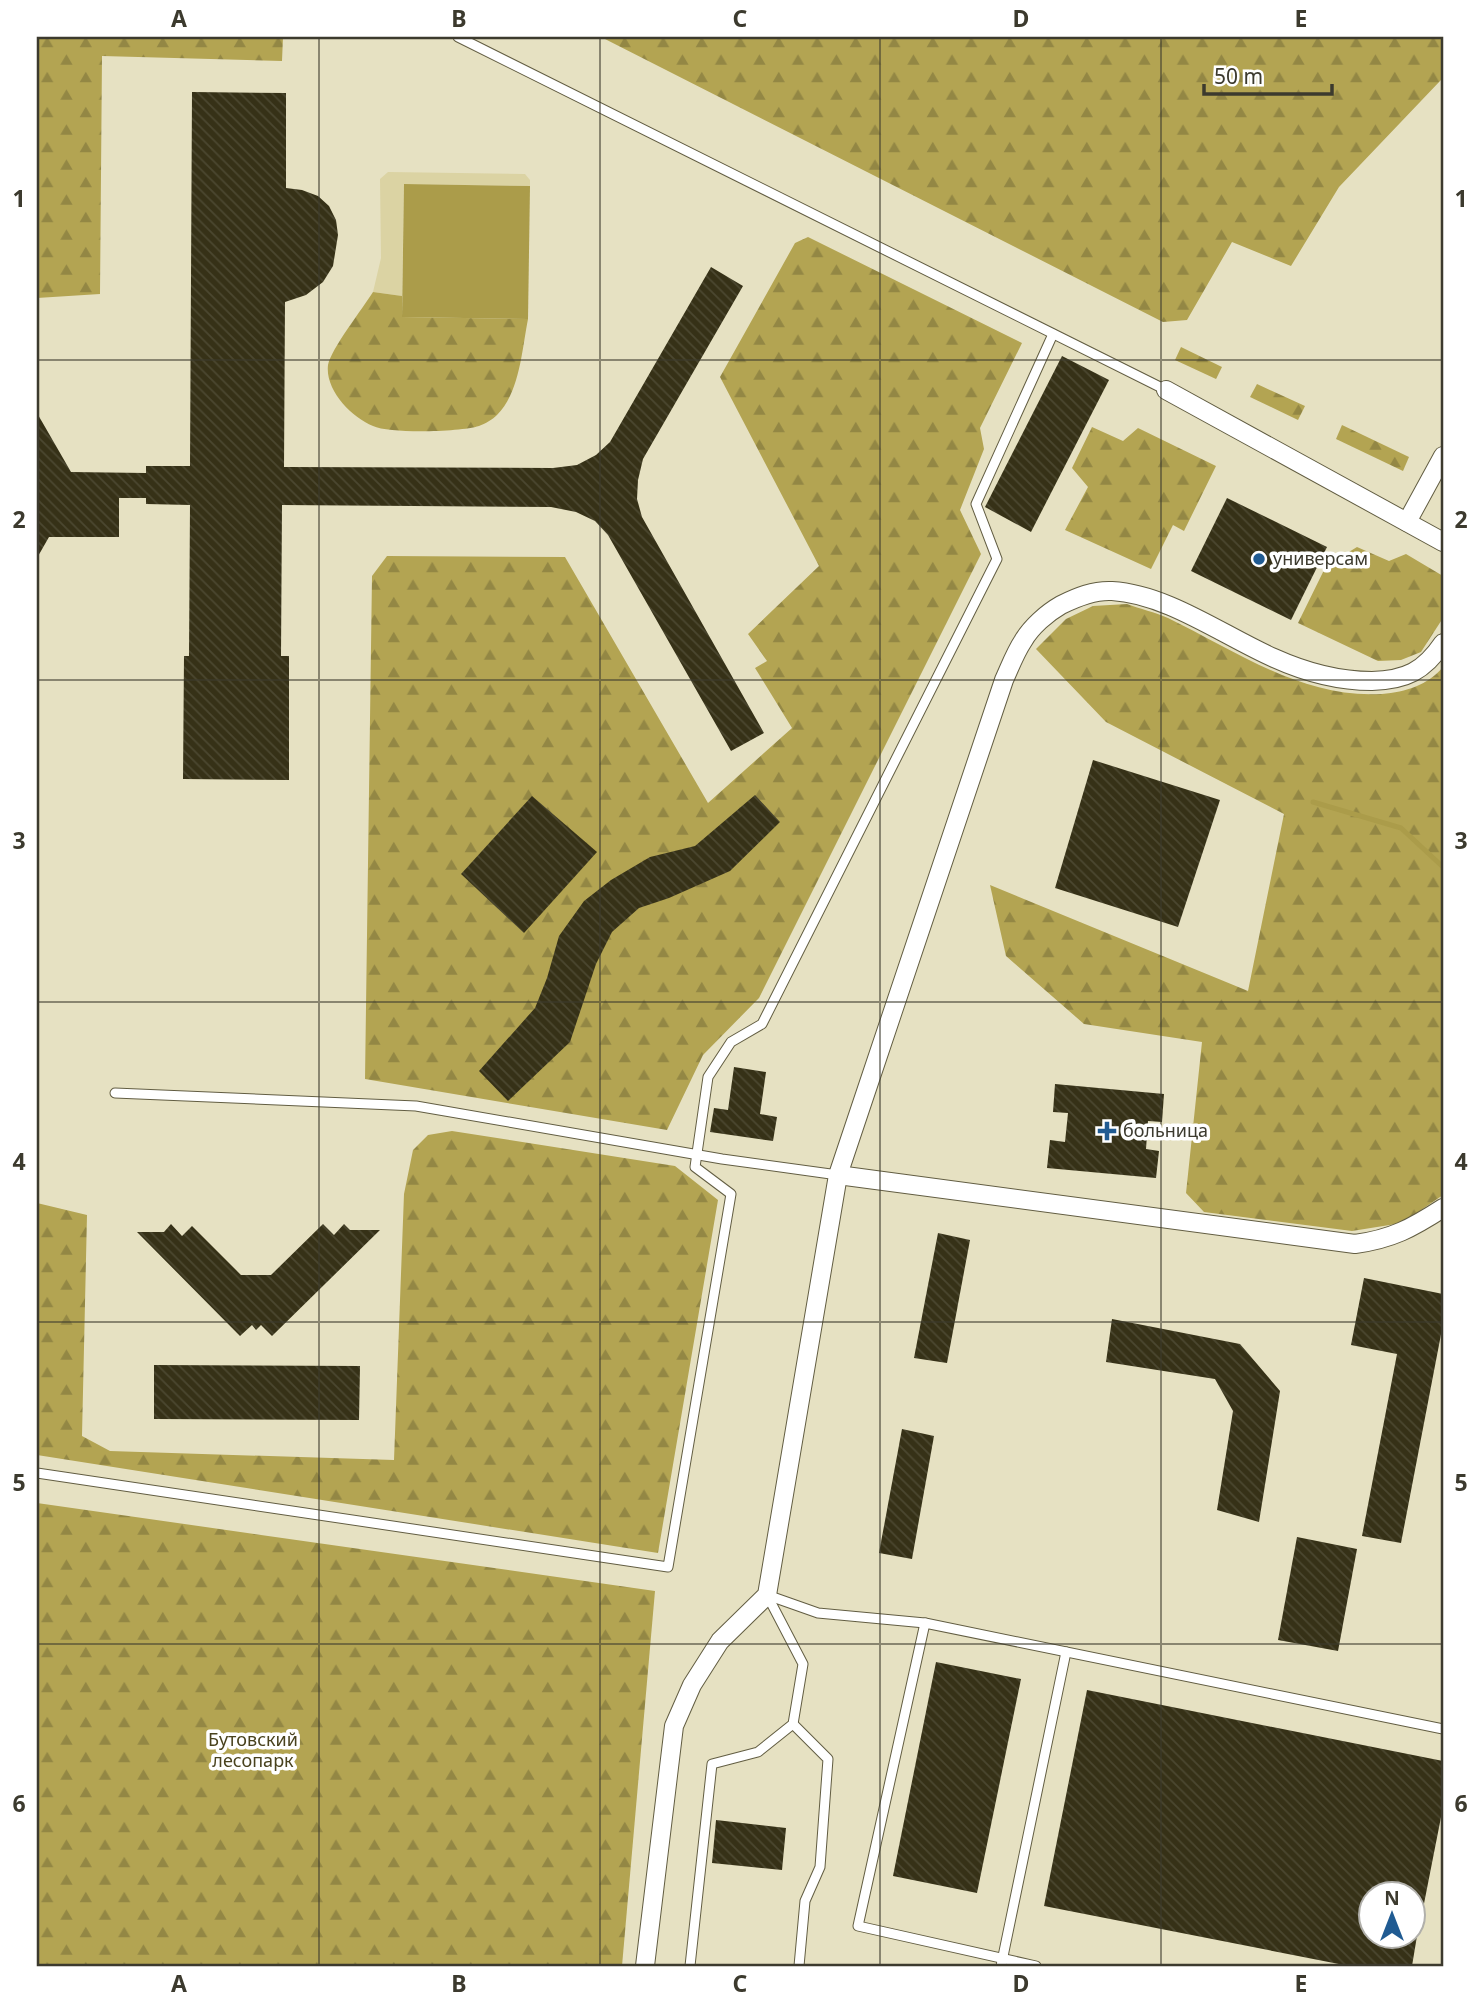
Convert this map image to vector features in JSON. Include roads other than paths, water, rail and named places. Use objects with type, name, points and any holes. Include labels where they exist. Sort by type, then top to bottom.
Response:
[{"type":"street","points":[[1166,390],[1443,541]]},
{"type":"street","points":[[1407,522],[1443,456]]},
{"type":"street","points":[[645,1966],[674,1726],[692,1685],[720,1641],[767,1595],[838,1175],[1004,680],[1023,639],[1049,612],[1078,596],[1110,591],[1139,595],[1170,607],[1275,659],[1318,674],[1354,681],[1386,681],[1412,674],[1431,661],[1443,643]]},
{"type":"street","points":[[838,1175],[1355,1244],[1381,1241],[1407,1231],[1443,1208]]},
{"type":"lane","points":[[457,37],[1166,390]]},
{"type":"lane","points":[[37,1473],[668,1566],[731,1194],[695,1167],[708,1077],[732,1042],[762,1024],[997,559],[976,504],[1053,334]]},
{"type":"lane","points":[[115,1093],[416,1106],[838,1175]]},
{"type":"lane","points":[[767,1595],[818,1613],[925,1623],[1443,1729]]},
{"type":"lane","points":[[690,1966],[712,1764],[758,1752],[793,1724],[803,1664],[767,1595]]},
{"type":"lane","points":[[925,1623],[858,1926],[1002,1962],[1036,1966]]},
{"type":"lane","points":[[1002,1962],[1066,1652]]},
{"type":"lane","points":[[793,1724],[828,1759],[820,1867],[805,1901],[799,1966]]},
{"type":"waterway","points":[[1313,802],[1401,828],[1443,867]]},
{"type":"place","name":"универсам","points":[[1259,559]]},
{"type":"place","name":"больница","points":[[1107,1131]]},
{"type":"park label","name":"Бутовский лесопарк","points":[[253,1750]]}]
